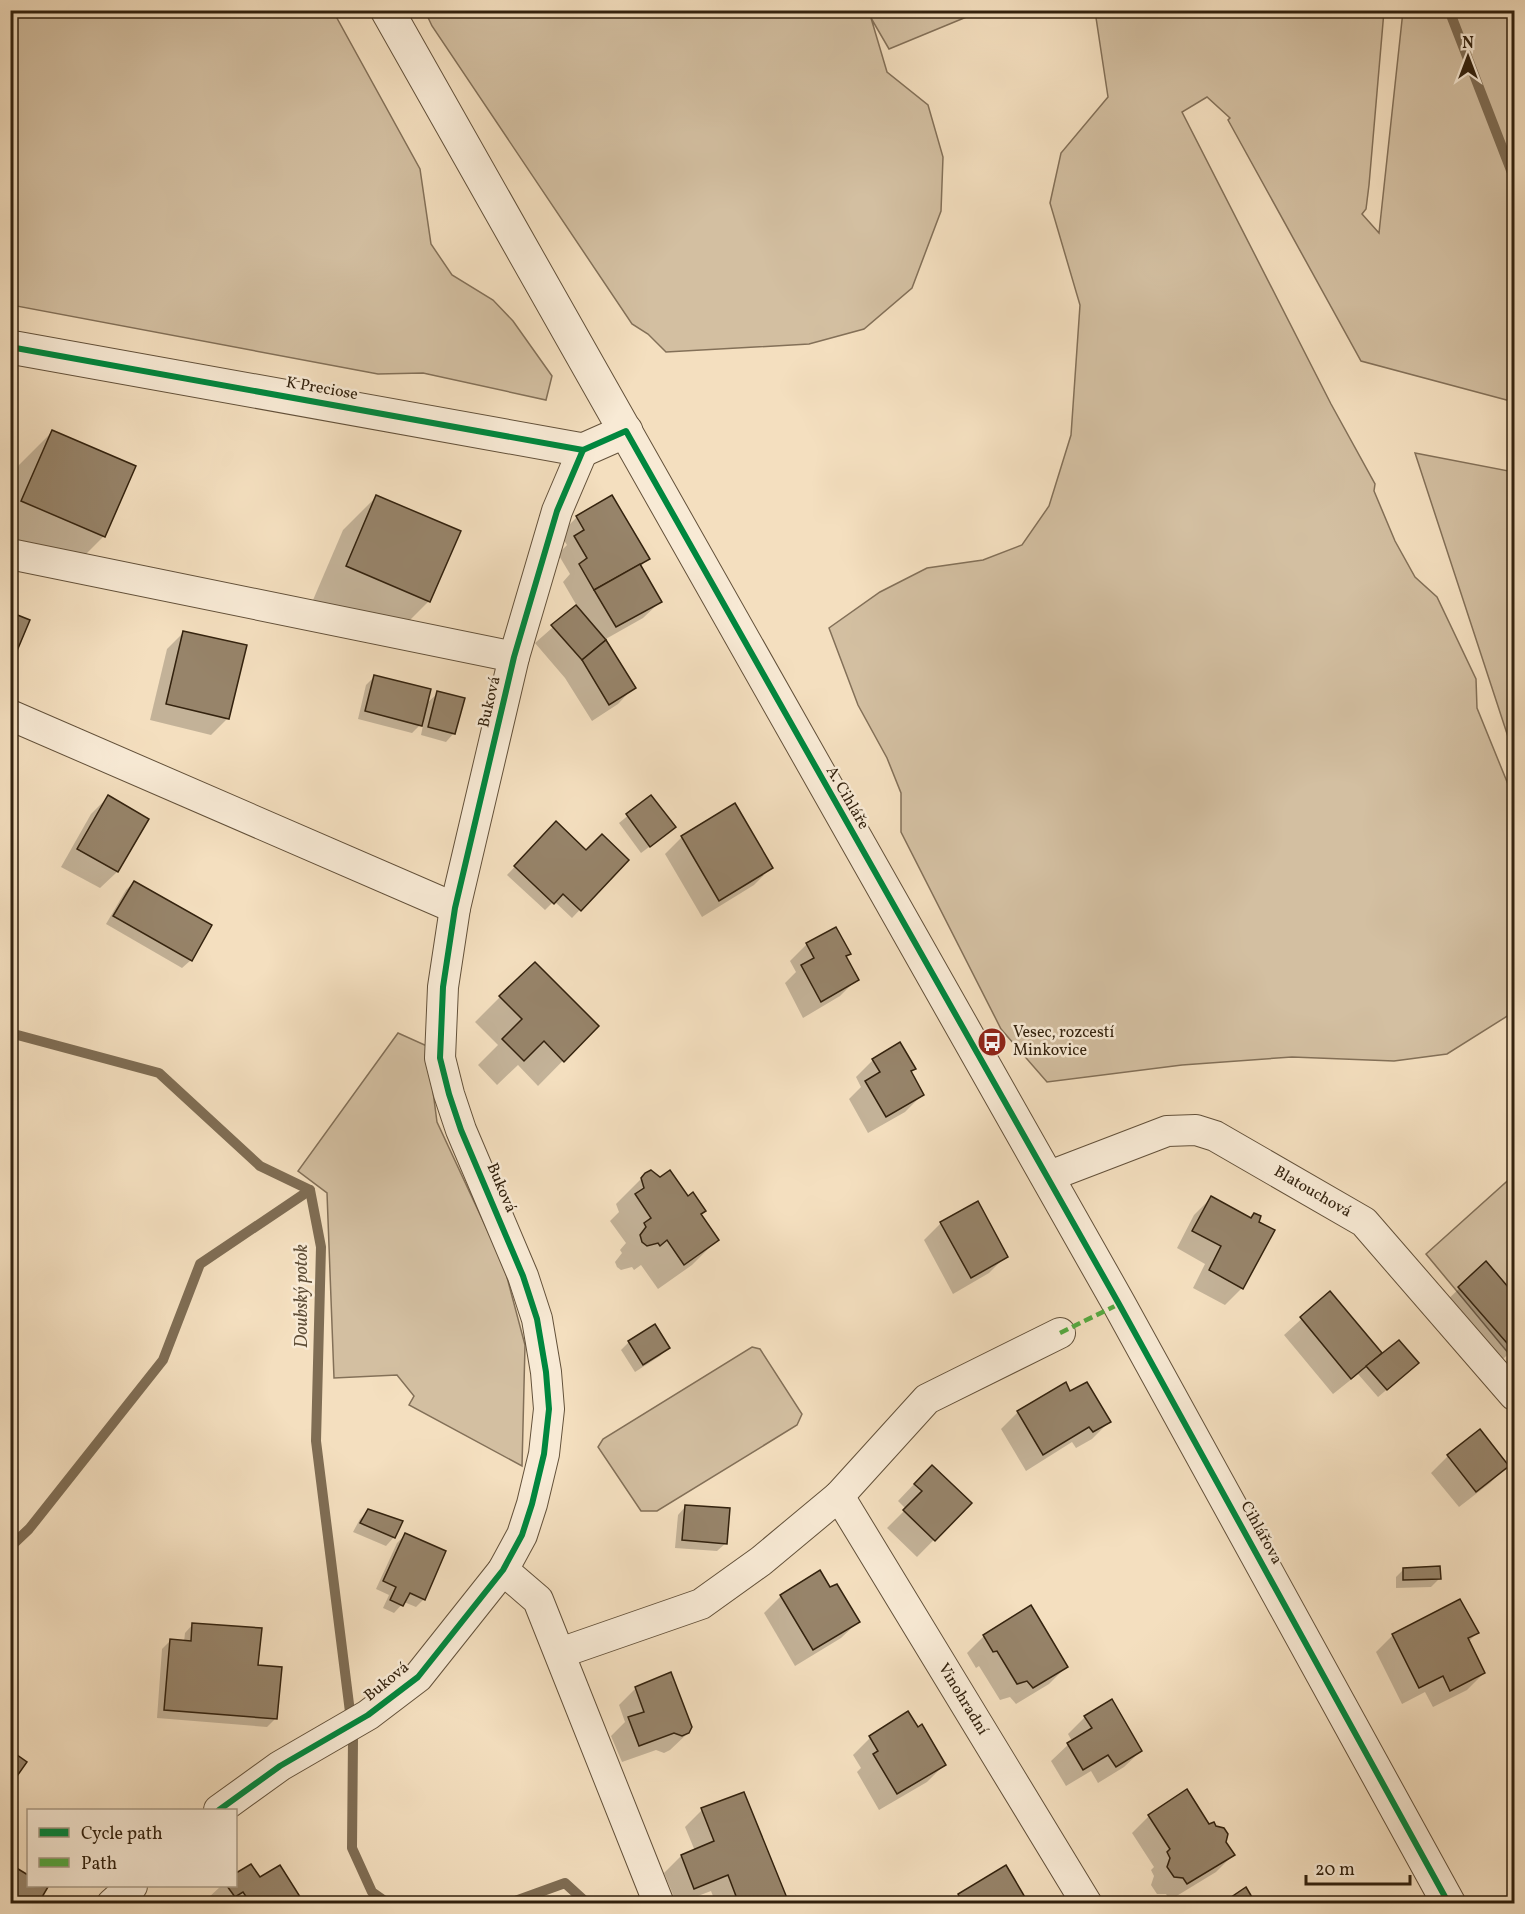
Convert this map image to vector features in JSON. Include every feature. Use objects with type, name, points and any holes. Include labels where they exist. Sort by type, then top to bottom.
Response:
[{"type":"street","name":"A. Cihláře","points":[[387,10],[1047,1177]]},
{"type":"street","name":"K Preciose","points":[[10,347],[583,450]]},
{"type":"street","points":[[583,450],[626,431]]},
{"type":"street","name":"Buková","points":[[220,1809],[280,1766],[368,1715],[418,1677],[503,1570],[522,1535],[532,1504],[544,1454],[549,1409],[546,1372],[533,1308],[523,1276],[461,1130],[440,1058],[443,987],[455,908],[514,657],[557,511],[583,450]]},
{"type":"street","name":"Buková","points":[[10,554],[514,657]]},
{"type":"street","points":[[10,715],[455,908]]},
{"type":"street","name":"Blatouchová","points":[[1047,1177],[1167,1131],[1196,1130],[1215,1136],[1364,1222],[1515,1395]]},
{"type":"street","name":"Cihlářova","points":[[1047,1177],[1449,1904]]},
{"type":"street","points":[[560,1653],[701,1604],[761,1561],[839,1496],[927,1399],[1060,1333]]},
{"type":"street","name":"Vinohradní","points":[[839,1496],[1086,1904]]},
{"type":"street","points":[[503,1570],[538,1600],[659,1904]]},
{"type":"shaded area","points":[[10,11],[333,11],[420,169],[431,244],[452,275],[493,300],[513,321],[552,376],[546,400],[423,373],[378,374],[11,305]]},
{"type":"shaded area","points":[[425,11],[981,11],[889,49],[871,18],[887,72],[928,105],[943,157],[941,211],[912,288],[864,329],[809,344],[666,352],[648,334],[632,324],[432,26]]},
{"type":"shaded area","points":[[1095,11],[1384,11],[1369,185],[1366,209],[1362,214],[1379,233],[1403,11],[1514,11],[1514,402],[1361,361],[1228,120],[1230,118],[1207,97],[1182,112],[1331,404],[1375,484],[1374,491],[1395,541],[1415,577],[1437,597],[1476,679],[1477,708],[1514,799],[1514,1007],[1509,1015],[1447,1054],[1394,1061],[1292,1057],[1182,1065],[1047,1082],[1001,1029],[901,832],[901,793],[887,758],[858,705],[829,628],[880,592],[927,568],[983,560],[1022,545],[1049,506],[1071,435],[1080,305],[1050,203],[1061,153],[1108,97]]},
{"type":"shaded area","points":[[1415,453],[1514,472],[1514,755]]},
{"type":"shaded area","points":[[398,1033],[427,1046],[437,1122],[504,1266],[525,1345],[522,1466],[409,1405],[414,1396],[397,1375],[334,1378],[327,1193],[298,1171]]},
{"type":"shaded area","points":[[1514,1175],[1514,1360],[1426,1254]]},
{"type":"shaded area","points":[[752,1347],[760,1349],[802,1414],[797,1425],[657,1511],[641,1511],[598,1447],[603,1439]]},
{"type":"building","points":[[52,430],[136,466],[105,537],[21,501]]},
{"type":"building","points":[[376,495],[461,531],[430,602],[346,566]]},
{"type":"building","points":[[612,495],[650,559],[594,590],[579,564],[587,558],[574,536],[584,530],[576,516]]},
{"type":"building","points":[[640,564],[662,602],[616,627],[594,590]]},
{"type":"building","points":[[576,605],[606,640],[582,660],[551,625]]},
{"type":"building","points":[[10,612],[30,620],[14,658],[10,656]]},
{"type":"building","points":[[183,631],[247,645],[229,719],[166,704]]},
{"type":"building","points":[[606,640],[636,688],[609,705],[582,660]]},
{"type":"building","points":[[374,675],[431,689],[422,726],[365,711]]},
{"type":"building","points":[[437,691],[465,698],[455,734],[428,727]]},
{"type":"building","points":[[108,795],[149,819],[118,872],[77,849]]},
{"type":"building","points":[[651,795],[676,827],[650,847],[626,814]]},
{"type":"building","points":[[735,803],[773,868],[719,901],[681,836]]},
{"type":"building","points":[[556,821],[586,850],[602,834],[629,860],[581,911],[563,894],[554,904],[514,866]]},
{"type":"building","points":[[134,881],[212,925],[192,961],[113,916]]},
{"type":"building","points":[[836,927],[851,954],[846,956],[859,980],[821,1002],[801,965],[814,958],[806,943]]},
{"type":"building","points":[[535,962],[599,1026],[564,1062],[544,1041],[524,1061],[502,1039],[522,1019],[499,996]]},
{"type":"building","points":[[900,1042],[916,1069],[911,1071],[924,1095],[886,1117],[865,1081],[880,1072],[872,1059]]},
{"type":"building","points":[[651,1170],[660,1177],[670,1170],[688,1196],[693,1192],[706,1211],[701,1214],[719,1240],[684,1265],[667,1240],[660,1246],[658,1243],[647,1246],[642,1242],[640,1235],[646,1227],[644,1223],[651,1218],[635,1194],[644,1188],[641,1178]]},
{"type":"building","points":[[1211,1196],[1251,1218],[1254,1213],[1261,1216],[1259,1222],[1275,1230],[1243,1289],[1209,1270],[1221,1246],[1192,1231]]},
{"type":"building","points":[[978,1201],[1008,1257],[971,1278],[940,1222]]},
{"type":"building","points":[[1486,1261],[1514,1294],[1513,1350],[1458,1287]]},
{"type":"building","points":[[1330,1291],[1382,1353],[1351,1379],[1300,1317]]},
{"type":"building","points":[[655,1324],[670,1348],[643,1365],[628,1341]]},
{"type":"building","points":[[1399,1340],[1419,1363],[1387,1390],[1366,1366]]},
{"type":"building","points":[[1066,1382],[1070,1391],[1087,1382],[1111,1422],[1093,1432],[1089,1427],[1043,1455],[1017,1411]]},
{"type":"building","points":[[1480,1429],[1509,1466],[1476,1492],[1447,1455]]},
{"type":"building","points":[[932,1465],[972,1503],[935,1541],[903,1510],[922,1491],[914,1484]]},
{"type":"building","points":[[685,1505],[730,1508],[727,1544],[682,1540]]},
{"type":"building","points":[[368,1509],[403,1521],[395,1538],[360,1523]]},
{"type":"building","points":[[405,1533],[446,1551],[425,1600],[410,1593],[403,1606],[390,1600],[396,1587],[383,1581]]},
{"type":"building","points":[[1440,1566],[1441,1579],[1403,1580],[1403,1568]]},
{"type":"building","points":[[820,1570],[830,1587],[837,1584],[860,1622],[813,1650],[780,1595]]},
{"type":"building","points":[[1460,1599],[1479,1633],[1468,1638],[1485,1673],[1450,1691],[1443,1676],[1419,1688],[1392,1634]]},
{"type":"building","points":[[1031,1605],[1068,1667],[1033,1688],[1027,1681],[1017,1684],[997,1651],[993,1652],[983,1635]]},
{"type":"building","points":[[192,1623],[262,1628],[258,1665],[282,1667],[277,1719],[164,1710],[170,1639],[191,1641]]},
{"type":"building","points":[[671,1672],[692,1727],[689,1733],[682,1736],[674,1733],[639,1746],[628,1717],[644,1712],[635,1687]]},
{"type":"building","points":[[1112,1699],[1142,1751],[1116,1767],[1108,1755],[1083,1770],[1067,1743],[1092,1728],[1084,1716]]},
{"type":"building","points":[[908,1711],[918,1727],[922,1724],[946,1765],[897,1794],[873,1754],[878,1751],[869,1736]]},
{"type":"building","points":[[10,1750],[27,1762],[10,1786]]},
{"type":"building","points":[[1187,1789],[1209,1824],[1214,1822],[1216,1826],[1224,1828],[1228,1834],[1226,1842],[1235,1855],[1187,1884],[1183,1878],[1174,1877],[1167,1867],[1170,1858],[1167,1852],[1170,1849],[1148,1815]]},
{"type":"building","points":[[744,1792],[787,1898],[774,1904],[739,1904],[728,1875],[694,1889],[681,1855],[714,1841],[701,1808]]},
{"type":"building","points":[[10,1864],[27,1874],[27,1887],[48,1887],[38,1904],[21,1904],[10,1897]]},
{"type":"building","points":[[251,1864],[260,1877],[280,1865],[304,1903],[251,1904],[243,1892],[235,1897],[228,1887],[237,1887],[237,1872]]},
{"type":"building","points":[[1006,1865],[1029,1904],[963,1904],[958,1894]]},
{"type":"building","points":[[1246,1887],[1256,1904],[1221,1904]]},
{"type":"waterway","points":[[1449,10],[1514,178]]},
{"type":"waterway","name":"Doubský potok","points":[[10,1033],[159,1073],[260,1166],[310,1190],[321,1247],[316,1441],[350,1712]]},
{"type":"waterway","points":[[10,1547],[29,1529],[163,1360],[200,1264],[310,1190]]},
{"type":"waterway","name":"Doubský potok","points":[[353,1739],[352,1848],[372,1892],[389,1904]]},
{"type":"waterway","name":"Doubský potok","points":[[507,1904],[565,1883],[588,1904]]},
{"type":"marked path","points":[[1060,1333],[1119,1304]]},
{"type":"cycle path","points":[[10,347],[583,450],[626,431],[1119,1304],[1449,1904]]},
{"type":"cycle path","points":[[220,1809],[280,1766],[368,1715],[418,1677],[503,1570],[522,1535],[532,1504],[544,1454],[549,1409],[546,1372],[537,1319],[523,1276],[461,1130],[449,1094],[440,1058],[443,987],[455,908],[514,657],[557,511],[583,450]]},
{"type":"place","name":"Vesec, rozcestí Minkovice","points":[[992,1042]]}]
